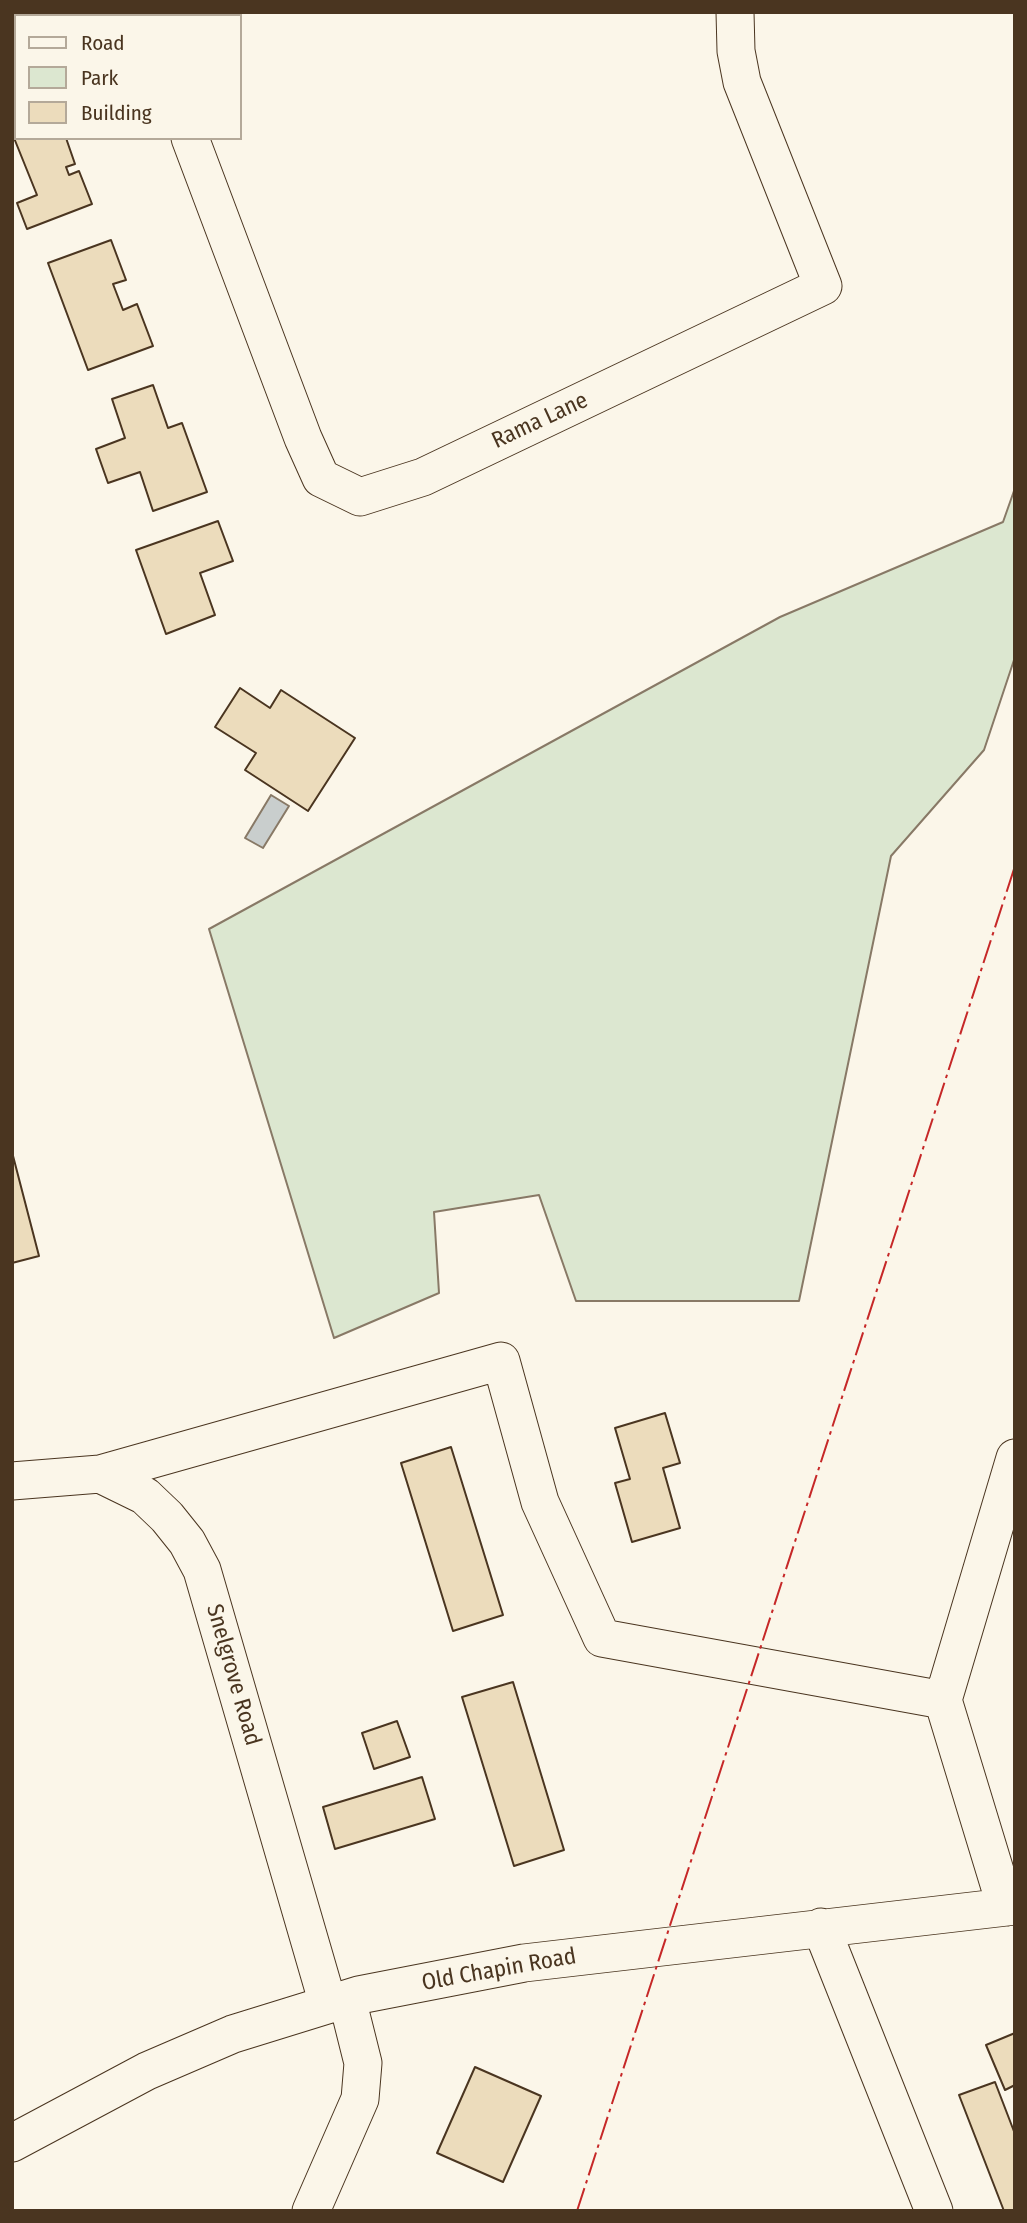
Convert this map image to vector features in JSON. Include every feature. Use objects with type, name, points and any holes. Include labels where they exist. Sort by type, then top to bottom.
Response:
[{"type":"street","name":"Rama Lane","points":[[191,140],[303,438],[321,478],[360,497],[423,477],[823,286],[742,82],[736,51],[735,12]]},
{"type":"street","points":[[12,1481],[100,1474],[501,1362],[540,1502],[602,1638],[943,1700]]},
{"type":"street","points":[[1011,1907],[943,1700],[1015,1458]]},
{"type":"street","name":"Snelgrove Road","points":[[100,1474],[145,1496],[187,1542],[202,1570],[337,2002],[363,2063],[360,2099],[311,2211]]},
{"type":"street","name":"Old Chapin Road","points":[[12,2143],[147,2071],[233,2034],[337,2002],[524,1963],[1011,1907]]},
{"type":"street","points":[[821,1927],[934,2211]]},
{"type":"green space","points":[[1015,488],[1015,657],[984,750],[891,856],[799,1301],[576,1301],[539,1195],[434,1212],[439,1293],[334,1338],[209,929],[780,617],[1003,522]]},
{"type":"shaded area","points":[[271,795],[289,806],[263,848],[245,838]]},
{"type":"building","points":[[14,118],[14,138],[12,133]]},
{"type":"building","points":[[15,140],[67,140],[75,164],[66,167],[69,175],[79,171],[92,204],[27,229],[17,203],[37,195]]},
{"type":"building","points":[[111,240],[126,280],[113,284],[123,310],[137,304],[153,346],[88,370],[48,263]]},
{"type":"building","points":[[153,385],[168,428],[182,423],[207,492],[153,511],[140,472],[108,483],[96,449],[125,438],[112,399]]},
{"type":"building","points":[[218,521],[233,561],[200,573],[215,615],[166,634],[136,550]]},
{"type":"building","points":[[240,688],[270,708],[281,690],[355,738],[308,811],[245,770],[256,753],[215,727]]},
{"type":"building","points":[[12,1152],[39,1256],[12,1263]]},
{"type":"building","points":[[665,1413],[680,1463],[663,1468],[680,1528],[632,1542],[615,1483],[630,1479],[615,1428]]},
{"type":"building","points":[[451,1447],[503,1615],[453,1631],[401,1463]]},
{"type":"building","points":[[513,1682],[564,1850],[514,1866],[462,1697]]},
{"type":"building","points":[[397,1721],[410,1757],[374,1769],[362,1733]]},
{"type":"building","points":[[422,1777],[435,1819],[335,1849],[323,1807]]},
{"type":"building","points":[[1015,2033],[1015,2085],[1005,2090],[986,2045]]},
{"type":"building","points":[[475,2067],[541,2096],[503,2182],[437,2153]]},
{"type":"building","points":[[995,2082],[1015,2134],[1015,2211],[1004,2211],[959,2095]]},
{"type":"power","points":[[577,2211],[1015,866]]}]
